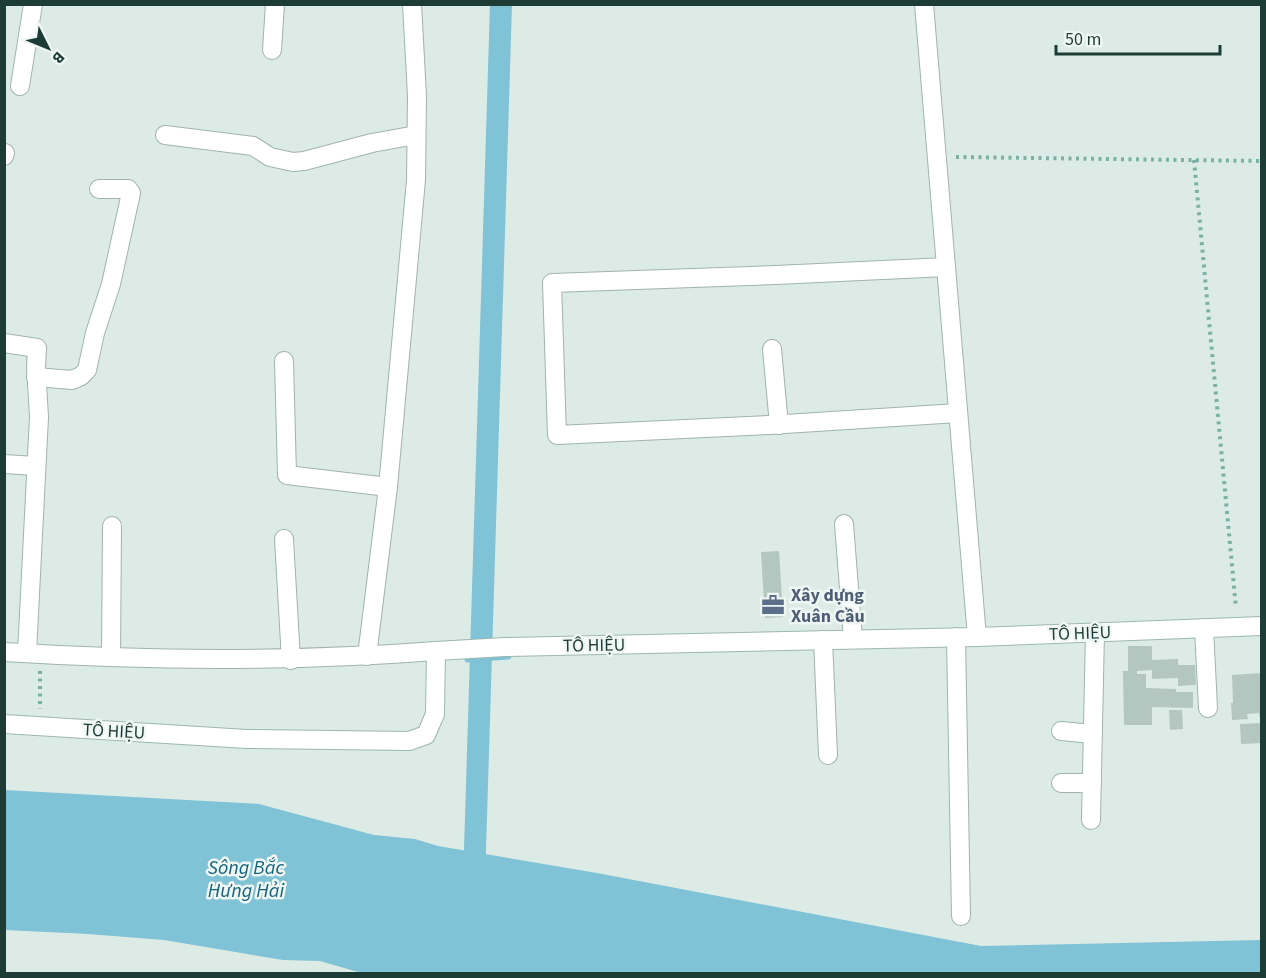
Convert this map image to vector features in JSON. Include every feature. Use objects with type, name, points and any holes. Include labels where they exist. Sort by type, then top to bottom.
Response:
[{"type":"street","points":[[20,86],[33,4]]},
{"type":"street","points":[[272,50],[275,4]]},
{"type":"street","points":[[367,656],[388,488],[416,180],[417,96],[411,4]]},
{"type":"street","points":[[924,4],[977,637]]},
{"type":"street","points":[[165,135],[253,146],[270,157],[293,162],[372,142],[416,135]]},
{"type":"street","points":[[36,377],[72,380],[81,376],[87,369],[94,333],[111,284],[131,193],[128,189],[99,189]]},
{"type":"street","points":[[946,267],[552,283],[557,435],[779,425],[958,413]]},
{"type":"street","points":[[4,343],[37,348],[36,377],[39,417],[33,654]]},
{"type":"street","points":[[772,350],[779,425]]},
{"type":"street","points":[[284,361],[286,475],[388,488]]},
{"type":"street","points":[[4,464],[36,466]]},
{"type":"street","points":[[844,524],[853,639]]},
{"type":"street","points":[[111,657],[112,526]]},
{"type":"street","points":[[284,539],[291,660]]},
{"type":"street","name":"TÔ HIỆU","points":[[4,724],[247,739],[409,741],[426,735],[435,714],[445,650],[977,637],[1262,626]]},
{"type":"street","points":[[1204,628],[1208,708]]},
{"type":"street","points":[[1091,819],[1095,632]]},
{"type":"street","points":[[956,637],[961,916]]},
{"type":"street","points":[[823,640],[828,755]]},
{"type":"street","points":[[4,652],[111,657],[291,660],[445,650]]},
{"type":"street","points":[[1061,731],[1093,734]]},
{"type":"street","points":[[1061,783],[1092,783]]},
{"type":"path","points":[[938,157],[1262,161]]},
{"type":"path","points":[[1194,160],[1238,626]]},
{"type":"path","points":[[33,654],[40,726]]},
{"type":"water","name":"Sông Bắc Hưng Hải","points":[[5,790],[259,804],[374,835],[415,839],[438,846],[597,873],[981,946],[1261,940],[1261,973],[365,974],[320,961],[283,960],[164,940],[5,930]]},
{"type":"building","points":[[779,551],[783,617],[765,618],[761,552]]},
{"type":"building","points":[[1128,646],[1152,646],[1152,660],[1178,659],[1178,665],[1195,665],[1196,685],[1178,686],[1178,678],[1152,679],[1152,670],[1137,671],[1137,674],[1146,674],[1146,688],[1193,692],[1193,708],[1152,707],[1152,725],[1124,725],[1123,671],[1128,671]]},
{"type":"building","points":[[1262,673],[1262,718],[1259,713],[1247,714],[1248,719],[1232,720],[1232,675]]},
{"type":"building","points":[[1169,710],[1182,710],[1183,729],[1170,730]]},
{"type":"building","points":[[1262,723],[1262,743],[1241,744],[1240,724]]},
{"type":"waterway","points":[[474,882],[501,4]]},
{"type":"waterway","points":[[468,659],[508,656]]},
{"type":"place","name":"Xây dựng Xuân Cầu","points":[[773,605]]}]
